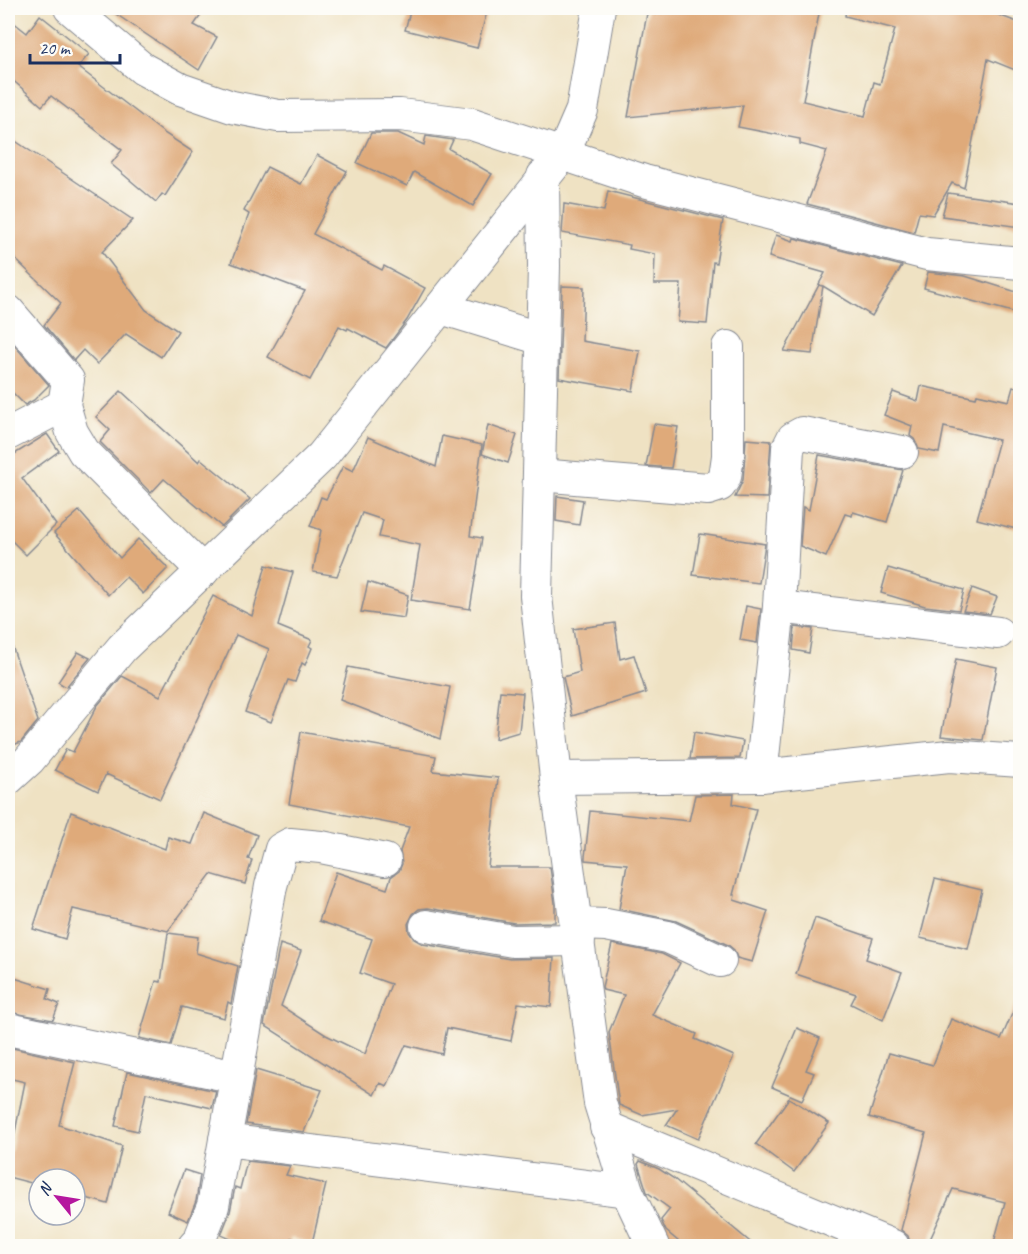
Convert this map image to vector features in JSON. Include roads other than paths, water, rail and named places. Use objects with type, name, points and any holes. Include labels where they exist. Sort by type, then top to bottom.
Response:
[{"type":"street","points":[[70,8],[143,69],[180,89],[232,107],[278,116],[400,115],[472,124],[553,165],[644,181],[927,254],[1020,263]]},
{"type":"street","points":[[8,779],[29,760],[122,648],[322,456],[553,165],[582,110],[599,8]]},
{"type":"street","points":[[553,165],[542,339],[536,596],[556,778],[600,1103],[627,1191],[653,1246]]},
{"type":"street","points":[[441,308],[542,339]]},
{"type":"street","points":[[8,310],[68,380],[64,405],[72,432],[84,452],[203,571]]},
{"type":"street","points":[[539,475],[708,489],[720,485],[725,477],[728,456],[728,347]]},
{"type":"street","points":[[8,434],[64,405]]},
{"type":"street","points":[[761,776],[779,607],[788,448],[793,438],[802,433],[902,452]]},
{"type":"street","points":[[779,607],[998,633]]},
{"type":"street","points":[[556,778],[761,776],[949,756],[1020,761]]},
{"type":"street","points":[[197,1245],[213,1206],[271,886],[281,849],[290,844],[321,847],[385,860]]},
{"type":"street","points":[[426,926],[513,940],[578,932],[606,925],[668,937],[720,961]]},
{"type":"street","points":[[8,1029],[236,1077]]},
{"type":"street","points":[[606,1127],[893,1246]]},
{"type":"street","points":[[225,1140],[627,1191]]}]
